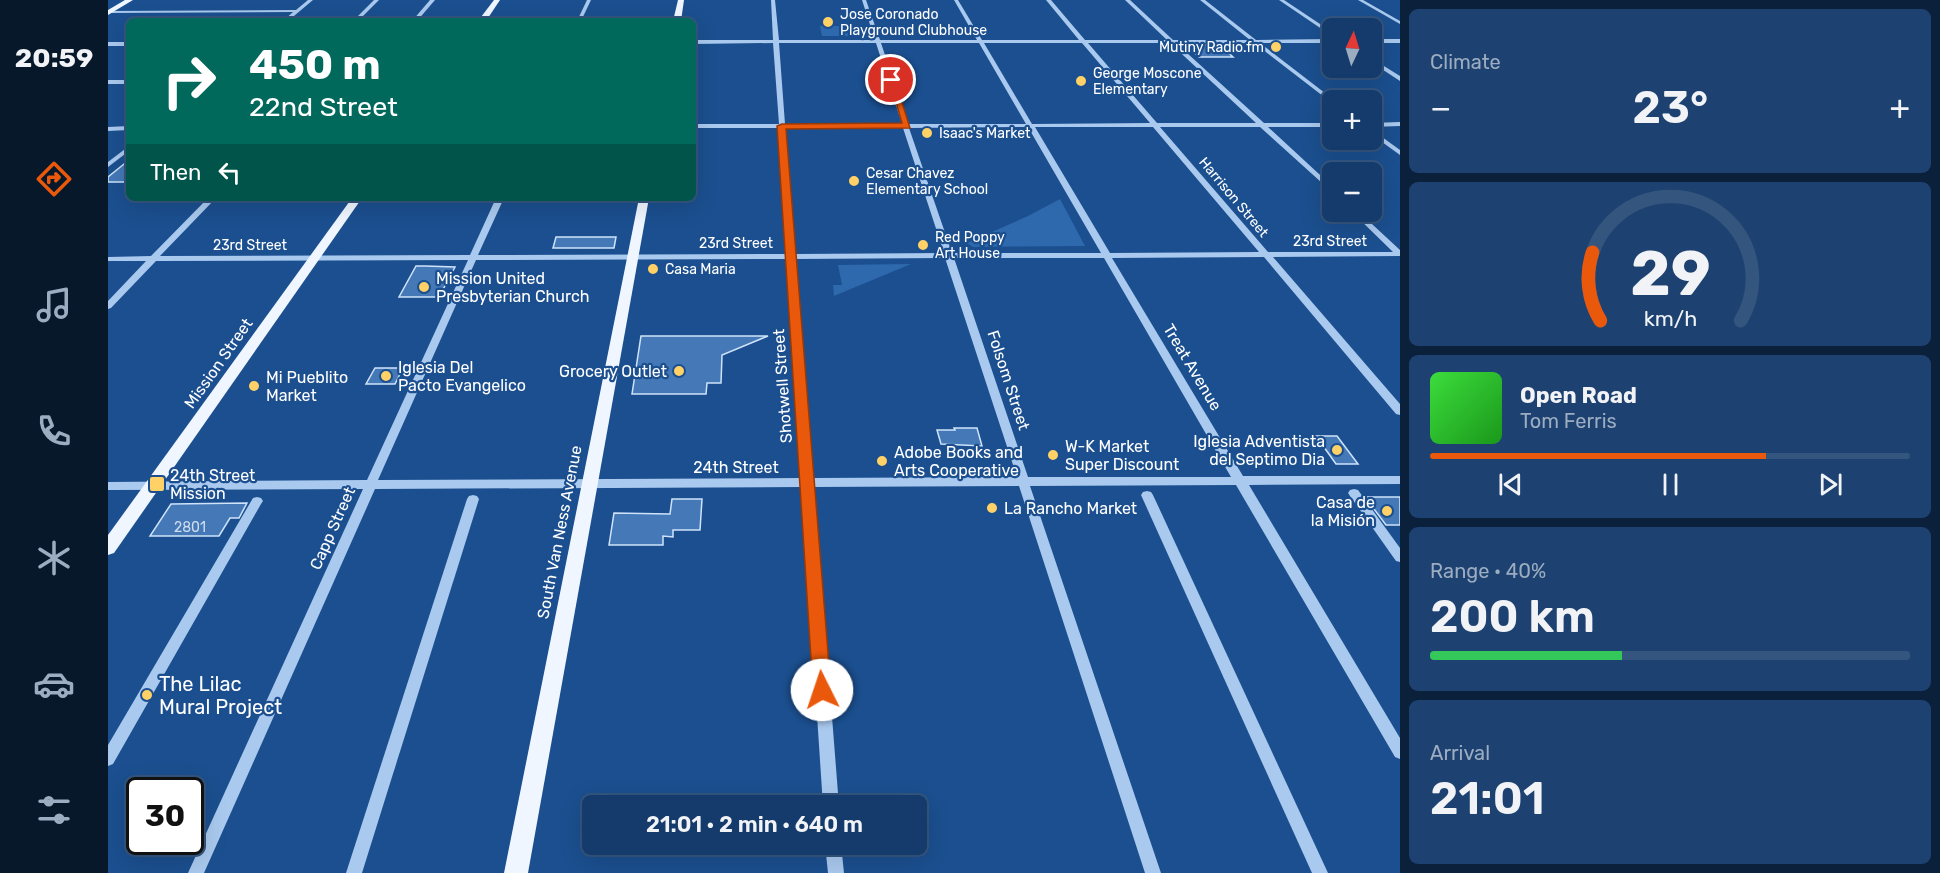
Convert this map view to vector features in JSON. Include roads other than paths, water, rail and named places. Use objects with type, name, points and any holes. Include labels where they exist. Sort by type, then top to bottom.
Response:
[{"type":"main road","points":[[108,11],[122,0]]},
{"type":"main road","points":[[108,11],[130,0]]},
{"type":"main road","points":[[484,18],[497,0]]},
{"type":"main road","points":[[678,18],[681,0]]},
{"type":"main road","name":"Mission Street","points":[[108,548],[355,201]]},
{"type":"main road","name":"South Van Ness Avenue","points":[[516,873],[643,201]]},
{"type":"street","points":[[289,18],[311,0]]},
{"type":"street","points":[[358,18],[377,0]]},
{"type":"street","points":[[417,18],[433,0]]},
{"type":"street","points":[[580,18],[589,0]]},
{"type":"street","name":"Shotwell Street","points":[[773,0],[830,795]]},
{"type":"street","name":"Folsom Street","points":[[864,0],[1154,873]]},
{"type":"street","name":"Treat Avenue","points":[[956,0],[1400,752]]},
{"type":"street","name":"Harrison Street","points":[[1048,0],[1400,411]]},
{"type":"street","points":[[1127,0],[1322,181]]},
{"type":"street","points":[[1202,0],[1322,92]]},
{"type":"street","points":[[1281,0],[1322,27]]},
{"type":"street","points":[[1360,0],[1400,23]]},
{"type":"street","points":[[108,11],[297,11]]},
{"type":"street","points":[[696,42],[1322,41]]},
{"type":"street","points":[[1382,41],[1400,41]]},
{"type":"street","points":[[108,44],[126,44]]},
{"type":"street","points":[[1382,67],[1400,79]]},
{"type":"street","points":[[108,82],[126,82]]},
{"type":"street","points":[[1382,124],[1400,124]]},
{"type":"street","points":[[696,126],[1322,125]]},
{"type":"street","points":[[108,129],[126,128]]},
{"type":"street","points":[[1382,139],[1400,153]]},
{"type":"street","points":[[108,165],[126,150]]},
{"type":"street","points":[[108,306],[209,201]]},
{"type":"street","name":"Capp Street","points":[[196,873],[499,201]]},
{"type":"street","points":[[1365,222],[1400,254]]},
{"type":"street","name":"23rd Street","points":[[108,259],[1400,254]]},
{"type":"street","name":"24th Street","points":[[108,486],[1400,480]]},
{"type":"street","points":[[1354,493],[1400,557]]},
{"type":"street","points":[[1147,495],[1320,873]]},
{"type":"street","points":[[354,873],[473,499]]},
{"type":"street","points":[[108,759],[257,501]]},
{"type":"street","points":[[834,855],[836,873]]},
{"type":"place","name":"Jose Coronado Playground Clubhouse","points":[[828,22]]},
{"type":"place","name":"Mutiny Radio.fm","points":[[1276,47]]},
{"type":"place","name":"George Moscone Elementary","points":[[1081,81]]},
{"type":"place","name":"Isaac's Market","points":[[927,133]]},
{"type":"place","name":"Cesar Chavez Elementary School","points":[[854,181]]},
{"type":"place","name":"Red Poppy Art House","points":[[923,245]]},
{"type":"place","name":"Casa Maria","points":[[653,269]]},
{"type":"place","name":"Mission United Presbyterian Church","points":[[424,287]]},
{"type":"place","name":"Grocery Outlet","points":[[679,371]]},
{"type":"place","name":"Iglesia Del Pacto Evangelico","points":[[386,376]]},
{"type":"place","name":"Mi Pueblito Market","points":[[254,386]]},
{"type":"place","name":"Iglesia Adventista del Septimo Dia","points":[[1337,450]]},
{"type":"place","name":"W-K Market Super Discount","points":[[1053,455]]},
{"type":"place","name":"Adobe Books and Arts Cooperative","points":[[882,461]]},
{"type":"place","name":"24th Street Mission","points":[[157,484]]},
{"type":"place","name":"La Rancho Market","points":[[992,508]]},
{"type":"place","name":"Casa de la Misión","points":[[1387,511]]},
{"type":"place","name":"The Lilac Mural Project","points":[[147,695]]}]
